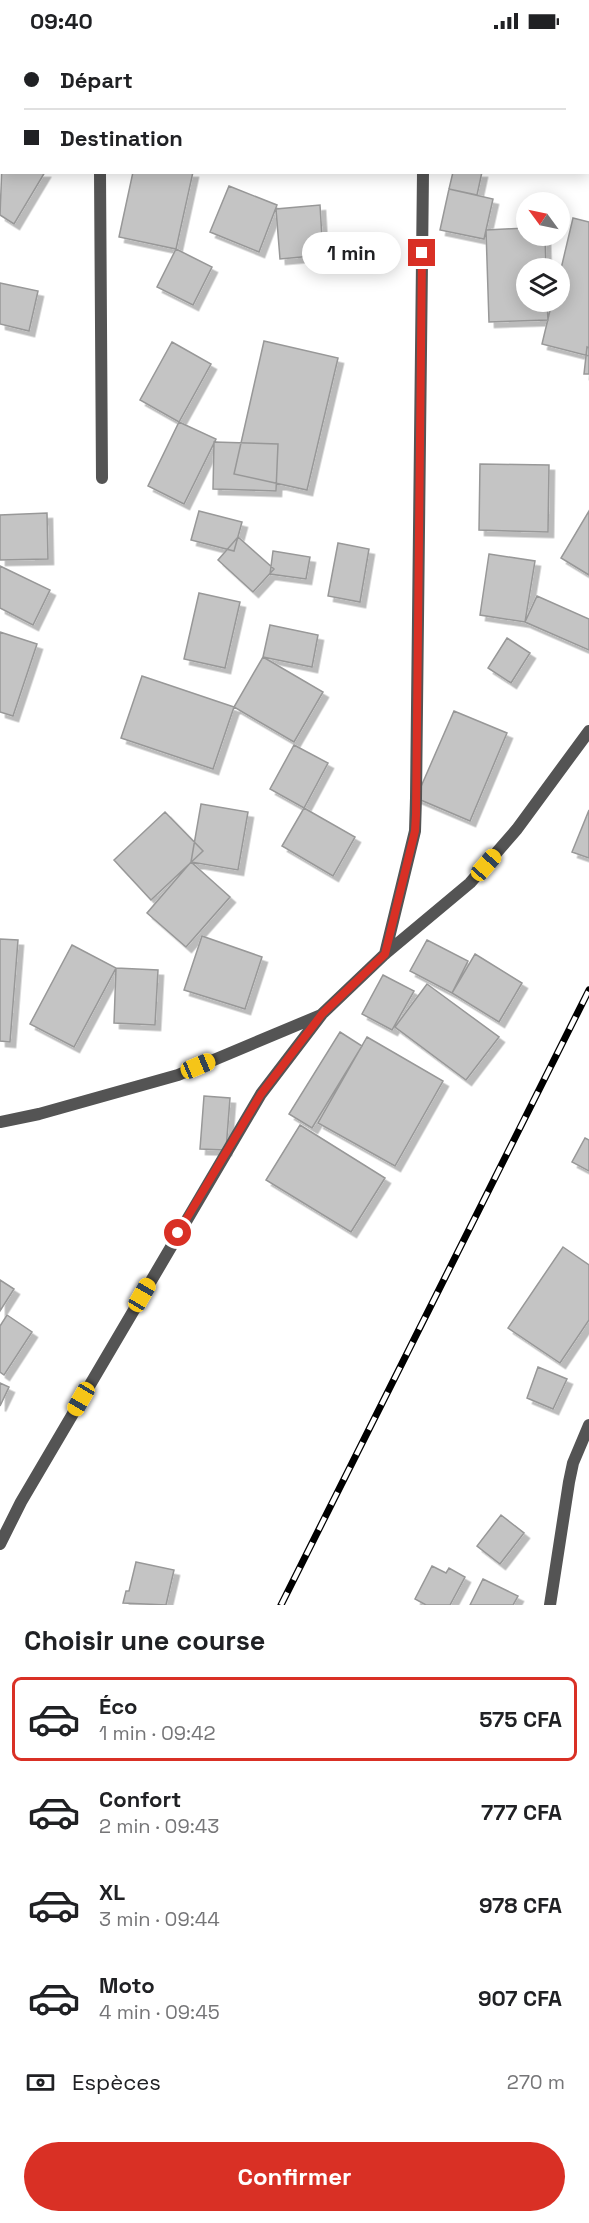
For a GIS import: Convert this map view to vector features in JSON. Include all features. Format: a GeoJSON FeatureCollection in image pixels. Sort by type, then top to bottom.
{"type":"FeatureCollection","features":[{"type":"Feature","properties":{"kind":"street"},"geometry":{"type":"LineString","coordinates":[[100,174],[102,478]]}},
{"type":"Feature","properties":{"kind":"street"},"geometry":{"type":"LineString","coordinates":[[385,954],[415,820],[423,174]]}},
{"type":"Feature","properties":{"kind":"street"},"geometry":{"type":"LineString","coordinates":[[0,1544],[21,1502],[261,1094],[322,1014],[385,954],[470,883],[517,829],[589,731]]}},
{"type":"Feature","properties":{"kind":"street"},"geometry":{"type":"LineString","coordinates":[[0,1122],[39,1114],[178,1075],[322,1014]]}},
{"type":"Feature","properties":{"kind":"street"},"geometry":{"type":"LineString","coordinates":[[550,1605],[573,1463],[589,1425]]}},
{"type":"Feature","properties":{"kind":"building"},"geometry":{"type":"Polygon","coordinates":[[[2,174],[44,174],[14,224],[0,215],[2,174]]]}},
{"type":"Feature","properties":{"kind":"building"},"geometry":{"type":"Polygon","coordinates":[[[133,174],[193,174],[176,249],[119,237],[133,174]]]}},
{"type":"Feature","properties":{"kind":"building"},"geometry":{"type":"Polygon","coordinates":[[[453,174],[482,174],[477,195],[449,189],[453,174]]]}},
{"type":"Feature","properties":{"kind":"building"},"geometry":{"type":"Polygon","coordinates":[[[229,186],[277,205],[259,252],[210,232],[229,186]]]}},
{"type":"Feature","properties":{"kind":"building"},"geometry":{"type":"Polygon","coordinates":[[[449,189],[493,199],[484,239],[440,230],[449,189]]]}},
{"type":"Feature","properties":{"kind":"building"},"geometry":{"type":"Polygon","coordinates":[[[320,205],[323,255],[280,259],[276,209],[320,205]]]}},
{"type":"Feature","properties":{"kind":"building"},"geometry":{"type":"Polygon","coordinates":[[[573,218],[589,222],[589,356],[542,344],[550,312],[570,312],[570,258],[564,258],[566,246],[570,246],[573,218]]]}},
{"type":"Feature","properties":{"kind":"building"},"geometry":{"type":"Polygon","coordinates":[[[516,228],[516,246],[545,246],[546,258],[516,258],[516,312],[548,312],[548,320],[489,322],[486,230],[516,228]]]}},
{"type":"Feature","properties":{"kind":"building"},"geometry":{"type":"Polygon","coordinates":[[[176,249],[212,267],[193,305],[157,287],[176,249]]]}},
{"type":"Feature","properties":{"kind":"building"},"geometry":{"type":"Polygon","coordinates":[[[0,283],[38,291],[29,331],[0,324],[0,283]]]}},
{"type":"Feature","properties":{"kind":"building"},"geometry":{"type":"Polygon","coordinates":[[[264,341],[338,358],[307,490],[234,474],[264,341]]]}},
{"type":"Feature","properties":{"kind":"building"},"geometry":{"type":"Polygon","coordinates":[[[172,342],[211,364],[179,422],[140,400],[172,342]]]}},
{"type":"Feature","properties":{"kind":"building"},"geometry":{"type":"Polygon","coordinates":[[[587,347],[589,348],[589,374],[584,374],[587,347]]]}},
{"type":"Feature","properties":{"kind":"building"},"geometry":{"type":"Polygon","coordinates":[[[179,422],[216,439],[184,504],[148,486],[179,422]]]}},
{"type":"Feature","properties":{"kind":"building"},"geometry":{"type":"Polygon","coordinates":[[[214,442],[278,444],[276,491],[213,489],[214,442]]]}},
{"type":"Feature","properties":{"kind":"building"},"geometry":{"type":"Polygon","coordinates":[[[480,464],[549,465],[548,532],[479,530],[480,464]]]}},
{"type":"Feature","properties":{"kind":"building"},"geometry":{"type":"Polygon","coordinates":[[[199,511],[242,522],[234,551],[191,540],[199,511]]]}},
{"type":"Feature","properties":{"kind":"building"},"geometry":{"type":"Polygon","coordinates":[[[589,511],[589,575],[561,558],[589,511]]]}},
{"type":"Feature","properties":{"kind":"building"},"geometry":{"type":"Polygon","coordinates":[[[47,513],[48,559],[0,560],[0,515],[47,513]]]}},
{"type":"Feature","properties":{"kind":"building"},"geometry":{"type":"Polygon","coordinates":[[[238,537],[274,569],[253,592],[218,560],[238,537]]]}},
{"type":"Feature","properties":{"kind":"building"},"geometry":{"type":"Polygon","coordinates":[[[338,543],[369,549],[360,602],[328,596],[338,543]]]}},
{"type":"Feature","properties":{"kind":"building"},"geometry":{"type":"Polygon","coordinates":[[[273,551],[310,557],[306,579],[270,574],[273,551]]]}},
{"type":"Feature","properties":{"kind":"building"},"geometry":{"type":"Polygon","coordinates":[[[489,554],[535,561],[525,622],[480,615],[489,554]]]}},
{"type":"Feature","properties":{"kind":"building"},"geometry":{"type":"Polygon","coordinates":[[[0,566],[50,590],[33,625],[0,608],[0,566]]]}},
{"type":"Feature","properties":{"kind":"building"},"geometry":{"type":"Polygon","coordinates":[[[199,593],[240,602],[225,668],[184,659],[199,593]]]}},
{"type":"Feature","properties":{"kind":"building"},"geometry":{"type":"Polygon","coordinates":[[[537,596],[589,619],[589,650],[525,622],[537,596]]]}},
{"type":"Feature","properties":{"kind":"building"},"geometry":{"type":"Polygon","coordinates":[[[270,625],[318,635],[312,667],[263,657],[270,625]]]}},
{"type":"Feature","properties":{"kind":"building"},"geometry":{"type":"Polygon","coordinates":[[[0,632],[37,644],[13,716],[0,712],[0,632]]]}},
{"type":"Feature","properties":{"kind":"building"},"geometry":{"type":"Polygon","coordinates":[[[507,638],[530,653],[511,683],[488,668],[507,638]]]}},
{"type":"Feature","properties":{"kind":"building"},"geometry":{"type":"Polygon","coordinates":[[[263,657],[323,692],[294,742],[234,707],[263,657]]]}},
{"type":"Feature","properties":{"kind":"building"},"geometry":{"type":"Polygon","coordinates":[[[142,676],[234,707],[213,769],[121,738],[142,676]]]}},
{"type":"Feature","properties":{"kind":"building"},"geometry":{"type":"Polygon","coordinates":[[[454,711],[507,733],[470,821],[416,798],[454,711]]]}},
{"type":"Feature","properties":{"kind":"building"},"geometry":{"type":"Polygon","coordinates":[[[294,745],[328,763],[304,808],[270,789],[294,745]]]}},
{"type":"Feature","properties":{"kind":"building"},"geometry":{"type":"Polygon","coordinates":[[[201,804],[248,812],[238,870],[191,862],[201,804]]]}},
{"type":"Feature","properties":{"kind":"building"},"geometry":{"type":"Polygon","coordinates":[[[304,808],[355,837],[333,876],[282,846],[304,808]]]}},
{"type":"Feature","properties":{"kind":"building"},"geometry":{"type":"Polygon","coordinates":[[[589,810],[589,858],[572,852],[589,810]]]}},
{"type":"Feature","properties":{"kind":"building"},"geometry":{"type":"Polygon","coordinates":[[[165,812],[203,851],[151,900],[114,860],[165,812]]]}},
{"type":"Feature","properties":{"kind":"building"},"geometry":{"type":"Polygon","coordinates":[[[191,862],[230,897],[186,947],[147,913],[191,862]]]}},
{"type":"Feature","properties":{"kind":"building"},"geometry":{"type":"Polygon","coordinates":[[[202,936],[262,957],[245,1009],[184,990],[202,936]]]}},
{"type":"Feature","properties":{"kind":"building"},"geometry":{"type":"Polygon","coordinates":[[[0,939],[18,940],[10,1042],[0,1041],[0,939]]]}},
{"type":"Feature","properties":{"kind":"building"},"geometry":{"type":"Polygon","coordinates":[[[427,940],[468,961],[452,993],[410,971],[427,940]]]}},
{"type":"Feature","properties":{"kind":"building"},"geometry":{"type":"Polygon","coordinates":[[[72,945],[116,968],[74,1047],[30,1024],[72,945]]]}},
{"type":"Feature","properties":{"kind":"building"},"geometry":{"type":"Polygon","coordinates":[[[475,954],[522,983],[499,1022],[452,993],[475,954]]]}},
{"type":"Feature","properties":{"kind":"building"},"geometry":{"type":"Polygon","coordinates":[[[116,968],[158,970],[155,1025],[114,1023],[116,968]]]}},
{"type":"Feature","properties":{"kind":"building"},"geometry":{"type":"Polygon","coordinates":[[[383,975],[414,991],[392,1030],[362,1014],[383,975]]]}},
{"type":"Feature","properties":{"kind":"building"},"geometry":{"type":"Polygon","coordinates":[[[427,984],[499,1037],[466,1080],[395,1027],[427,984]]]}},
{"type":"Feature","properties":{"kind":"building"},"geometry":{"type":"Polygon","coordinates":[[[340,1032],[362,1046],[312,1128],[289,1114],[340,1032]]]}},
{"type":"Feature","properties":{"kind":"building"},"geometry":{"type":"Polygon","coordinates":[[[367,1037],[443,1081],[395,1166],[318,1123],[367,1037]]]}},
{"type":"Feature","properties":{"kind":"building"},"geometry":{"type":"Polygon","coordinates":[[[204,1096],[230,1098],[226,1150],[200,1149],[204,1096]]]}},
{"type":"Feature","properties":{"kind":"building"},"geometry":{"type":"Polygon","coordinates":[[[300,1125],[385,1178],[351,1232],[266,1180],[300,1125]]]}},
{"type":"Feature","properties":{"kind":"building"},"geometry":{"type":"Polygon","coordinates":[[[585,1138],[589,1140],[589,1171],[572,1162],[585,1138]]]}},
{"type":"Feature","properties":{"kind":"building"},"geometry":{"type":"Polygon","coordinates":[[[563,1247],[589,1265],[589,1320],[560,1363],[508,1328],[563,1247]]]}},
{"type":"Feature","properties":{"kind":"building"},"geometry":{"type":"Polygon","coordinates":[[[0,1280],[14,1289],[0,1311],[0,1280]]]}},
{"type":"Feature","properties":{"kind":"building"},"geometry":{"type":"Polygon","coordinates":[[[7,1315],[32,1332],[4,1375],[0,1372],[0,1326],[7,1315]]]}},
{"type":"Feature","properties":{"kind":"building"},"geometry":{"type":"Polygon","coordinates":[[[538,1367],[567,1379],[553,1409],[527,1398],[538,1367]]]}},
{"type":"Feature","properties":{"kind":"building"},"geometry":{"type":"Polygon","coordinates":[[[0,1383],[9,1387],[0,1406],[0,1383]]]}},
{"type":"Feature","properties":{"kind":"building"},"geometry":{"type":"Polygon","coordinates":[[[501,1515],[524,1533],[500,1564],[477,1546],[501,1515]]]}},
{"type":"Feature","properties":{"kind":"building"},"geometry":{"type":"Polygon","coordinates":[[[136,1562],[174,1570],[166,1605],[123,1603],[126,1591],[129,1591],[136,1562]]]}},
{"type":"Feature","properties":{"kind":"building"},"geometry":{"type":"Polygon","coordinates":[[[432,1566],[446,1573],[449,1568],[465,1577],[450,1605],[426,1605],[415,1599],[432,1566]]]}},
{"type":"Feature","properties":{"kind":"building"},"geometry":{"type":"Polygon","coordinates":[[[483,1579],[518,1596],[513,1605],[470,1605],[483,1579]]]}},
{"type":"Feature","properties":{"kind":"railway"},"geometry":{"type":"LineString","coordinates":[[281,1605],[589,990]]}},
{"type":"Feature","properties":{"kind":"route"},"geometry":{"type":"LineString","coordinates":[[178,1233],[261,1094],[322,1014],[385,954],[390,934],[415,831],[416,815],[422,253]]}}]}
